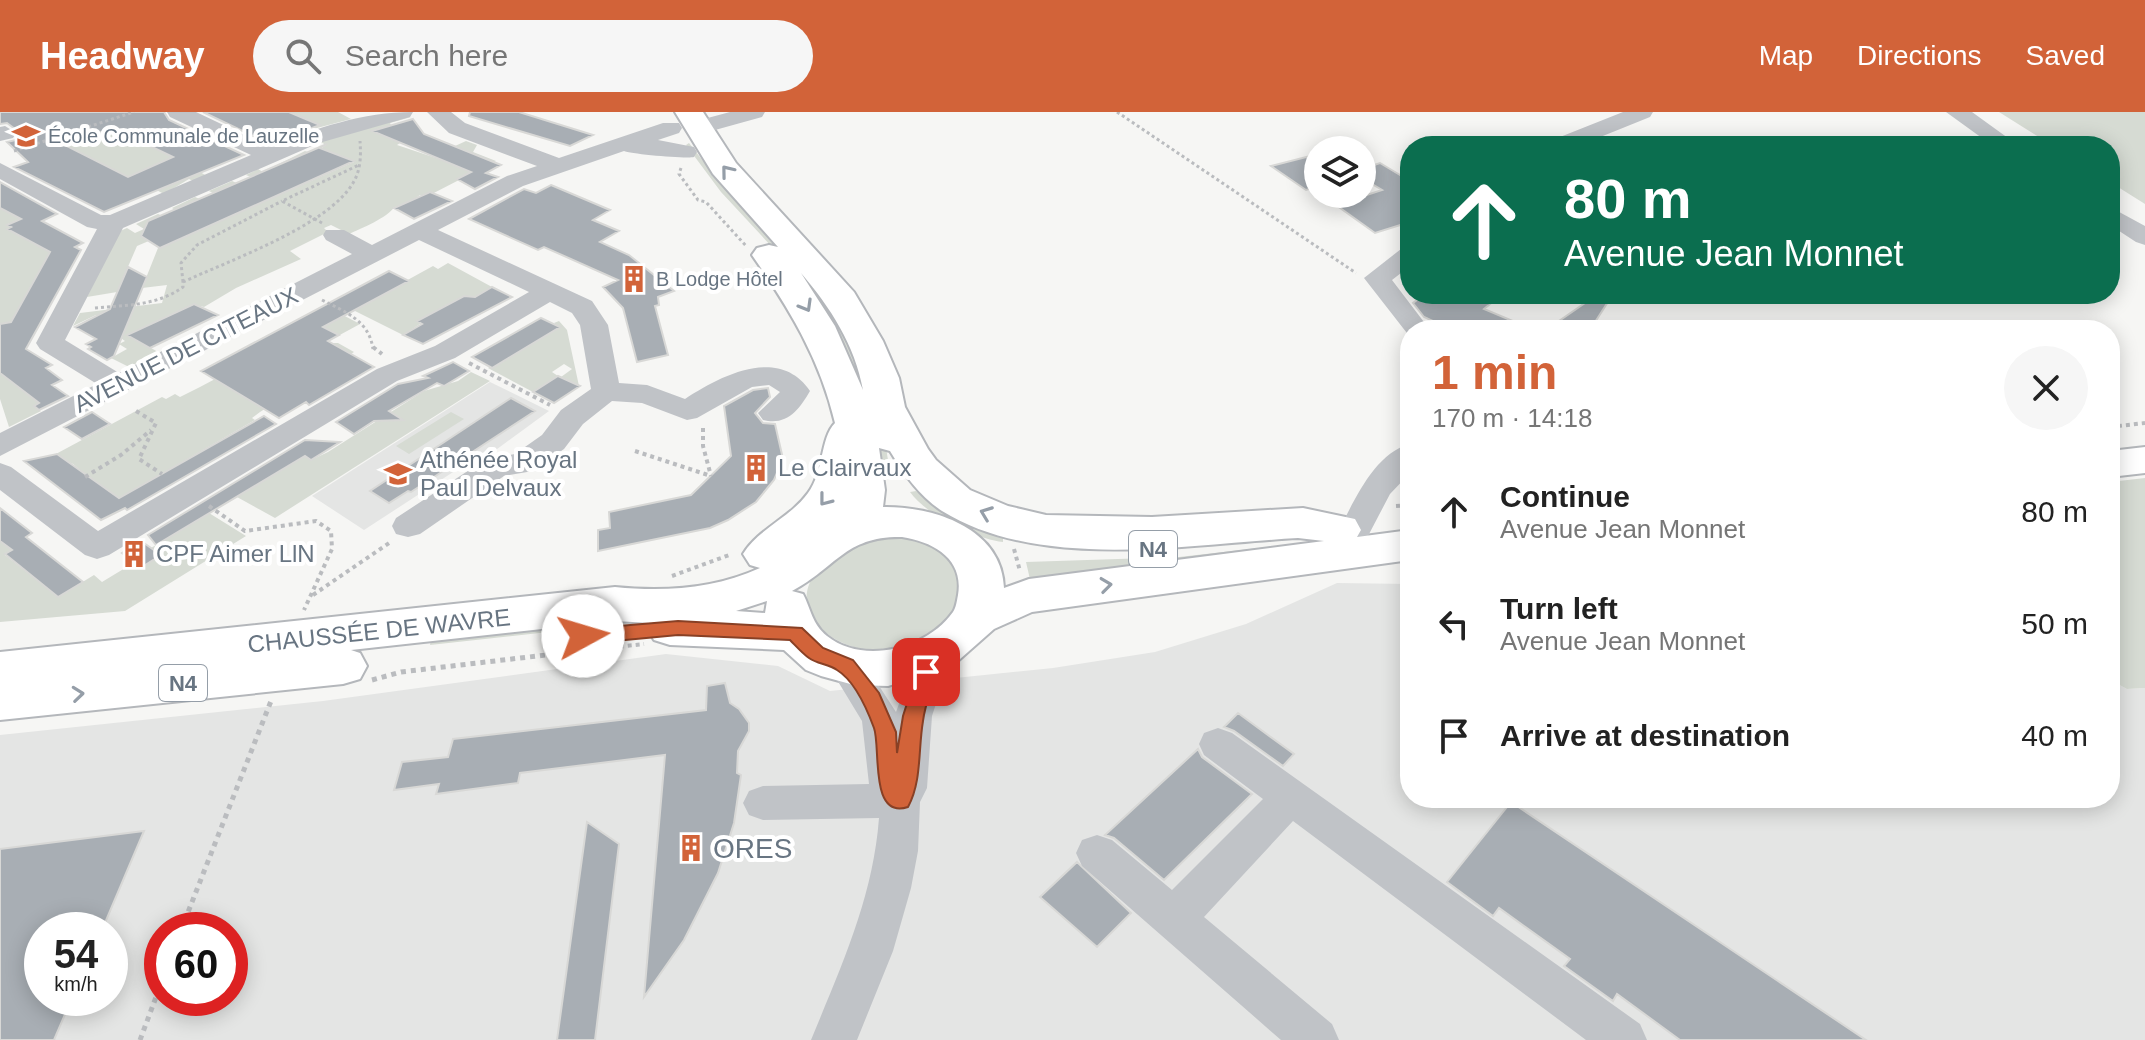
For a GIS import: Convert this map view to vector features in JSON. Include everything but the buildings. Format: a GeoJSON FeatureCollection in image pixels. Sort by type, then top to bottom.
{"type":"FeatureCollection","features":[{"type":"Feature","properties":{"kind":"main road"},"geometry":{"type":"LineString","coordinates":[[684,133],[721,203],[794,286],[828,347],[859,442],[864,492],[858,517],[840,534]]}},
{"type":"Feature","properties":{"kind":"main road"},"geometry":{"type":"LineString","coordinates":[[684,133],[724,168],[842,299],[865,341],[889,412],[913,456],[932,481],[956,500],[1014,523],[1082,533],[1191,532],[1301,523],[1348,529]]}},
{"type":"Feature","properties":{"kind":"main road"},"geometry":{"type":"LineString","coordinates":[[615,604],[687,589],[714,579],[752,562],[803,526],[831,495],[839,478],[845,457],[847,399]]}},
{"type":"Feature","properties":{"kind":"main road"},"geometry":{"type":"LineString","coordinates":[[889,412],[901,493],[980,568],[984,594],[974,620]]}},
{"type":"Feature","properties":{"kind":"main road"},"geometry":{"type":"LineString","coordinates":[[2120,441],[2145,438]]}},
{"type":"Feature","properties":{"kind":"main road"},"geometry":{"type":"LineString","coordinates":[[2120,463],[2145,460]]}},
{"type":"Feature","properties":{"kind":"main road","name":"CHAUSSÉE DE WAVRE"},"geometry":{"type":"LineString","coordinates":[[0,671],[615,604],[640,607],[722,599],[763,585],[798,566],[840,534],[884,522],[1014,552],[1185,547],[1400,523]]}},
{"type":"Feature","properties":{"kind":"main road","name":"N4"},"geometry":{"type":"LineString","coordinates":[[795,633],[816,653],[846,665],[876,668],[906,665],[934,654],[957,639],[974,620],[998,606],[1055,591],[1400,546]]}},
{"type":"Feature","properties":{"kind":"main road"},"geometry":{"type":"LineString","coordinates":[[795,633],[786,611],[788,588],[798,566]]}},
{"type":"Feature","properties":{"kind":"main road","name":"CHAUSSÉE DE WAVRE"},"geometry":{"type":"LineString","coordinates":[[364,672],[678,628],[795,633]]}},
{"type":"Feature","properties":{"kind":"main road","name":"N4"},"geometry":{"type":"LineString","coordinates":[[0,701],[364,672]]}},
{"type":"Feature","properties":{"kind":"street"},"geometry":{"type":"LineString","coordinates":[[178,112],[271,156]]}},
{"type":"Feature","properties":{"kind":"street"},"geometry":{"type":"LineString","coordinates":[[5,147],[96,222],[113,223],[321,134],[402,112]]}},
{"type":"Feature","properties":{"kind":"street"},"geometry":{"type":"LineString","coordinates":[[438,112],[457,128],[556,165]]}},
{"type":"Feature","properties":{"kind":"street"},"geometry":{"type":"LineString","coordinates":[[684,133],[754,112]]}},
{"type":"Feature","properties":{"kind":"street"},"geometry":{"type":"LineString","coordinates":[[1583,136],[1642,112]]}},
{"type":"Feature","properties":{"kind":"street"},"geometry":{"type":"LineString","coordinates":[[1957,112],[1993,136]]}},
{"type":"Feature","properties":{"kind":"street","name":"AVENUE DE CITEAUX"},"geometry":{"type":"LineString","coordinates":[[0,446],[515,181],[582,157],[654,146],[684,133]]}},
{"type":"Feature","properties":{"kind":"street"},"geometry":{"type":"LineString","coordinates":[[2120,221],[2145,237]]}},
{"type":"Feature","properties":{"kind":"street"},"geometry":{"type":"LineString","coordinates":[[113,223],[50,343],[118,385]]}},
{"type":"Feature","properties":{"kind":"street"},"geometry":{"type":"LineString","coordinates":[[419,231],[582,307],[594,325],[606,392]]}},
{"type":"Feature","properties":{"kind":"street"},"geometry":{"type":"LineString","coordinates":[[335,235],[372,255]]}},
{"type":"Feature","properties":{"kind":"street"},"geometry":{"type":"LineString","coordinates":[[1400,261],[1377,278],[1408,320]]}},
{"type":"Feature","properties":{"kind":"street"},"geometry":{"type":"LineString","coordinates":[[0,474],[97,547],[399,369],[445,352],[549,292]]}},
{"type":"Feature","properties":{"kind":"street"},"geometry":{"type":"LineString","coordinates":[[408,526],[497,466],[522,464],[553,442],[572,417],[606,392],[647,394],[687,411],[729,385],[760,375],[784,381],[795,391],[787,405],[773,413]]}},
{"type":"Feature","properties":{"kind":"street"},"geometry":{"type":"LineString","coordinates":[[1348,529],[1377,488],[1400,464]]}},
{"type":"Feature","properties":{"kind":"street"},"geometry":{"type":"LineString","coordinates":[[834,1040],[861,980],[890,888],[897,851],[900,800],[907,788],[913,716],[934,654]]}},
{"type":"Feature","properties":{"kind":"street"},"geometry":{"type":"LineString","coordinates":[[846,665],[881,714],[886,732],[890,790],[900,800]]}},
{"type":"Feature","properties":{"kind":"street"},"geometry":{"type":"LineString","coordinates":[[1218,744],[1624,1040]]}},
{"type":"Feature","properties":{"kind":"street"},"geometry":{"type":"LineString","coordinates":[[1174,918],[1291,797]]}},
{"type":"Feature","properties":{"kind":"street"},"geometry":{"type":"LineString","coordinates":[[763,803],[900,800]]}},
{"type":"Feature","properties":{"kind":"street"},"geometry":{"type":"LineString","coordinates":[[1097,853],[1316,1040]]}},
{"type":"Feature","properties":{"kind":"path"},"geometry":{"type":"LineString","coordinates":[[5,147],[134,112]]}},
{"type":"Feature","properties":{"kind":"path"},"geometry":{"type":"LineString","coordinates":[[1117,112],[1345,268],[1359,275],[1377,278]]}},
{"type":"Feature","properties":{"kind":"path"},"geometry":{"type":"LineString","coordinates":[[684,133],[679,174],[698,200],[706,202],[756,258]]}},
{"type":"Feature","properties":{"kind":"path"},"geometry":{"type":"LineString","coordinates":[[67,311],[161,300],[175,294],[183,287],[181,263],[197,245],[359,165],[358,174],[349,190],[313,218],[183,282]]}},
{"type":"Feature","properties":{"kind":"path"},"geometry":{"type":"LineString","coordinates":[[282,201],[313,218]]}},
{"type":"Feature","properties":{"kind":"path"},"geometry":{"type":"LineString","coordinates":[[301,291],[364,321],[373,339],[373,349],[399,369]]}},
{"type":"Feature","properties":{"kind":"path"},"geometry":{"type":"LineString","coordinates":[[445,352],[572,417]]}},
{"type":"Feature","properties":{"kind":"path"},"geometry":{"type":"LineString","coordinates":[[635,451],[711,476],[703,446],[703,419],[699,402]]}},
{"type":"Feature","properties":{"kind":"path"},"geometry":{"type":"LineString","coordinates":[[85,477],[121,455],[156,423],[136,411]]}},
{"type":"Feature","properties":{"kind":"path"},"geometry":{"type":"LineString","coordinates":[[2120,426],[2145,423]]}},
{"type":"Feature","properties":{"kind":"path"},"geometry":{"type":"LineString","coordinates":[[152,428],[139,459],[162,474]]}},
{"type":"Feature","properties":{"kind":"path"},"geometry":{"type":"LineString","coordinates":[[188,492],[245,531],[316,521],[331,531],[332,549],[303,611]]}},
{"type":"Feature","properties":{"kind":"path"},"geometry":{"type":"LineString","coordinates":[[310,597],[393,540],[408,526]]}},
{"type":"Feature","properties":{"kind":"path"},"geometry":{"type":"LineString","coordinates":[[663,578],[707,565],[736,552]]}},
{"type":"Feature","properties":{"kind":"path"},"geometry":{"type":"LineString","coordinates":[[364,672],[401,672],[645,644]]}},
{"type":"Feature","properties":{"kind":"path"},"geometry":{"type":"LineString","coordinates":[[188,912],[274,693]]}},
{"type":"Feature","properties":{"kind":"path"},"geometry":{"type":"LineString","coordinates":[[140,1040],[149,1016]]}},
{"type":"Feature","properties":{"kind":"shaded area"},"geometry":{"type":"Polygon","coordinates":[[[277,112],[338,112],[351,119],[317,128],[277,146],[268,145],[278,141],[285,125],[304,133],[319,125],[277,112]]]}},
{"type":"Feature","properties":{"kind":"shaded area"},"geometry":{"type":"Polygon","coordinates":[[[1999,112],[2145,112],[2145,204],[2120,188],[2120,136],[2037,136],[1999,112]]]}},
{"type":"Feature","properties":{"kind":"shaded area"},"geometry":{"type":"Polygon","coordinates":[[[144,113],[112,128],[149,143],[207,176],[195,182],[189,179],[164,194],[145,184],[135,189],[106,166],[63,145],[144,113]]]}},
{"type":"Feature","properties":{"kind":"shaded area"},"geometry":{"type":"Polygon","coordinates":[[[411,117],[390,123],[400,143],[397,145],[439,159],[459,149],[455,146],[466,141],[477,145],[473,152],[496,161],[426,197],[420,195],[405,206],[394,207],[380,219],[349,234],[331,225],[324,228],[328,232],[290,251],[301,259],[236,288],[204,307],[188,307],[170,317],[139,341],[158,352],[129,367],[111,358],[127,349],[119,344],[125,341],[96,315],[73,326],[80,313],[162,303],[167,285],[142,288],[158,248],[354,162],[343,158],[137,246],[117,292],[87,297],[118,232],[127,228],[135,233],[144,229],[136,224],[158,214],[165,217],[177,211],[172,208],[195,197],[202,200],[215,194],[209,191],[232,181],[239,184],[251,177],[246,175],[258,169],[263,172],[305,151],[313,154],[326,145],[319,141],[411,117]]]}},
{"type":"Feature","properties":{"kind":"shaded area"},"geometry":{"type":"Polygon","coordinates":[[[689,143],[714,175],[758,211],[855,342],[884,435],[891,479],[871,481],[786,262],[721,192],[686,145],[689,143]]]}},
{"type":"Feature","properties":{"kind":"shaded area"},"geometry":{"type":"Polygon","coordinates":[[[0,207],[20,219],[8,224],[11,227],[8,229],[55,255],[16,321],[0,324],[0,207]]]}},
{"type":"Feature","properties":{"kind":"shaded area"},"geometry":{"type":"Polygon","coordinates":[[[448,263],[492,287],[475,297],[463,296],[403,335],[353,310],[433,266],[438,269],[448,263]]]}},
{"type":"Feature","properties":{"kind":"shaded area"},"geometry":{"type":"Polygon","coordinates":[[[339,313],[360,324],[325,343],[338,343],[354,352],[260,412],[252,418],[255,420],[116,500],[73,464],[54,455],[162,397],[166,399],[175,394],[180,397],[339,313]]]}},
{"type":"Feature","properties":{"kind":"shaded area"},"geometry":{"type":"Polygon","coordinates":[[[559,321],[567,330],[579,386],[561,377],[572,369],[564,364],[552,372],[558,376],[533,392],[488,368],[559,327],[554,323],[559,321]]]}},
{"type":"Feature","properties":{"kind":"shaded area"},"geometry":{"type":"Polygon","coordinates":[[[0,369],[42,401],[34,406],[41,411],[9,427],[0,399],[0,369]]]}},
{"type":"Feature","properties":{"kind":"shaded area"},"geometry":{"type":"Polygon","coordinates":[[[471,372],[490,381],[275,518],[237,497],[305,456],[311,460],[328,452],[424,391],[458,381],[471,372]]]}},
{"type":"Feature","properties":{"kind":"shaded area","name":"Athénée Royal Paul Delvaux"},"geometry":{"type":"Polygon","coordinates":[[[490,382],[549,411],[493,452],[487,450],[364,530],[312,496],[490,382]]]}},
{"type":"Feature","properties":{"kind":"shaded area"},"geometry":{"type":"Polygon","coordinates":[[[451,412],[464,419],[409,454],[396,446],[451,412]]]}},
{"type":"Feature","properties":{"kind":"shaded area"},"geometry":{"type":"Polygon","coordinates":[[[2145,478],[2145,688],[2127,689],[2120,685],[2120,481],[2145,478]]]}},
{"type":"Feature","properties":{"kind":"shaded area"},"geometry":{"type":"Polygon","coordinates":[[[916,491],[939,507],[1003,535],[1003,542],[979,536],[939,517],[910,492],[916,491]]]}},
{"type":"Feature","properties":{"kind":"shaded area"},"geometry":{"type":"Polygon","coordinates":[[[209,513],[246,536],[125,611],[0,622],[0,541],[12,550],[5,555],[58,597],[94,575],[102,582],[135,562],[160,556],[151,548],[209,513]]]}},
{"type":"Feature","properties":{"kind":"shaded area"},"geometry":{"type":"Polygon","coordinates":[[[1400,532],[1032,588],[1026,562],[1179,557],[1400,532]]]}},
{"type":"Feature","properties":{"kind":"shaded area"},"geometry":{"type":"Polygon","coordinates":[[[914,534],[956,554],[970,591],[948,627],[916,643],[889,650],[862,649],[839,641],[820,628],[809,611],[807,592],[816,572],[865,537],[914,534]]]}},
{"type":"Feature","properties":{"kind":"shaded area"},"geometry":{"type":"Polygon","coordinates":[[[1337,583],[1400,584],[1400,808],[2120,808],[2120,685],[2127,689],[2145,688],[2145,1040],[0,1040],[0,735],[323,701],[666,654],[778,666],[830,691],[1053,668],[1155,652],[1246,624],[1337,583]]]}},
{"type":"Feature","properties":{"kind":"shaded area"},"geometry":{"type":"Polygon","coordinates":[[[678,608],[675,618],[430,645],[432,635],[678,608]]]}},
{"type":"Feature","properties":{"kind":"place","name":"École Communale de Lauzelle"},"geometry":{"type":"Point","coordinates":[26,136]}},
{"type":"Feature","properties":{"kind":"place","name":"B Lodge Hôtel"},"geometry":{"type":"Point","coordinates":[634,279]}},
{"type":"Feature","properties":{"kind":"place","name":"Le Clairvaux"},"geometry":{"type":"Point","coordinates":[756,468]}},
{"type":"Feature","properties":{"kind":"place","name":"Athénée Royal Paul Delvaux"},"geometry":{"type":"Point","coordinates":[398,474]}},
{"type":"Feature","properties":{"kind":"place","name":"CPF Aimer LlN"},"geometry":{"type":"Point","coordinates":[134,554]}},
{"type":"Feature","properties":{"kind":"place","name":"ORES"},"geometry":{"type":"Point","coordinates":[691,848]}},
{"type":"Feature","properties":{"kind":"route"},"geometry":{"type":"LineString","coordinates":[[583,636],[678,628],[795,633],[816,653],[846,665],[872,699],[881,714],[886,732],[890,790],[900,800],[907,788],[913,716],[926,672]]}}]}
